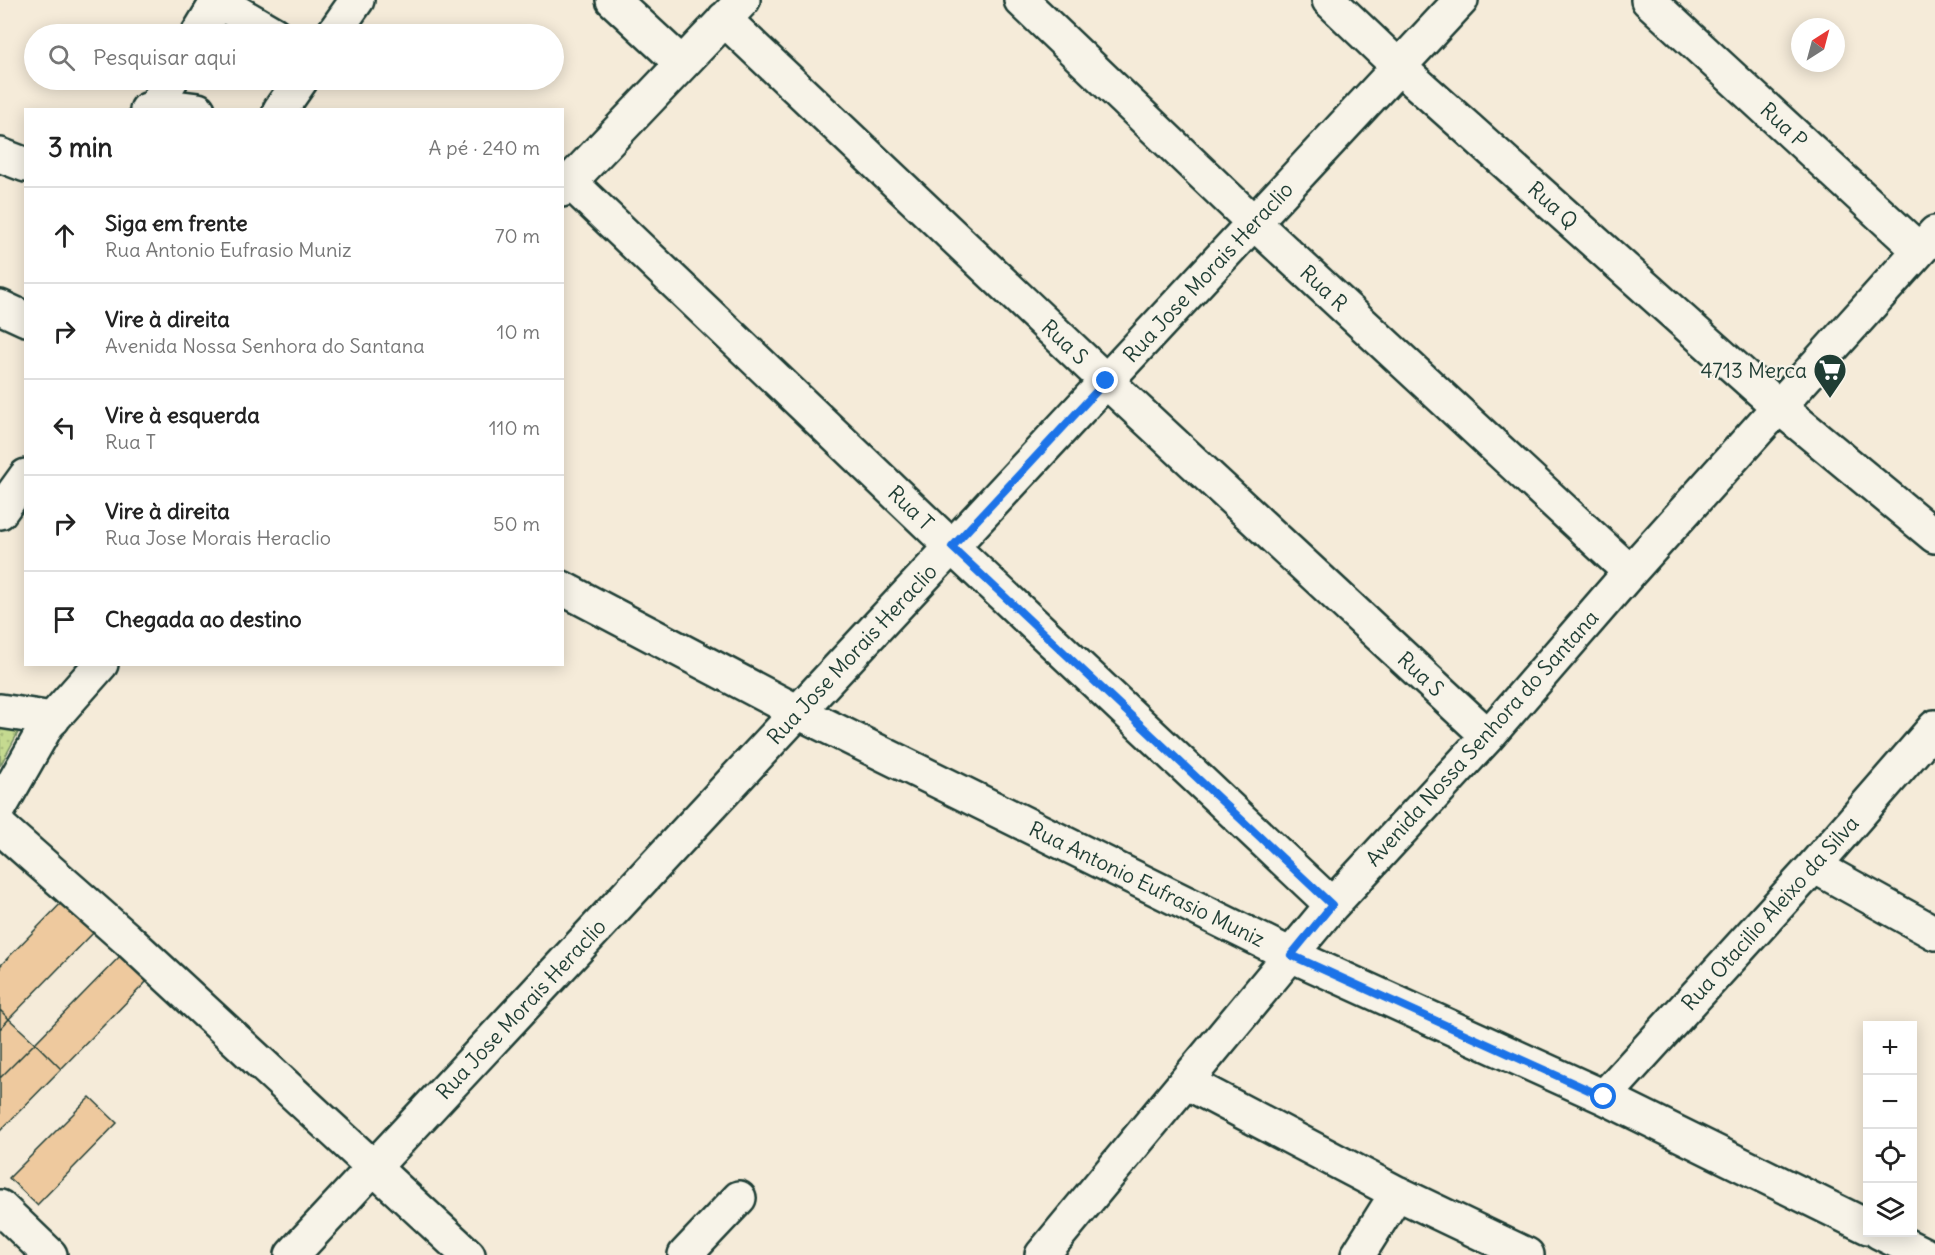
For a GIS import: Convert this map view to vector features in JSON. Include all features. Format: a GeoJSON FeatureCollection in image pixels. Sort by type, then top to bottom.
{"type":"FeatureCollection","features":[{"type":"Feature","properties":{"kind":"street"},"geometry":{"type":"LineString","coordinates":[[204,24],[217,0],[257,24]]}},
{"type":"Feature","properties":{"kind":"street"},"geometry":{"type":"LineString","coordinates":[[340,24],[357,0]]}},
{"type":"Feature","properties":{"kind":"street"},"geometry":{"type":"LineString","coordinates":[[613,0],[682,64]]}},
{"type":"Feature","properties":{"kind":"street","name":"Rua R"},"geometry":{"type":"LineString","coordinates":[[1021,0],[1253,222],[1630,572]]}},
{"type":"Feature","properties":{"kind":"street","name":"Rua Q"},"geometry":{"type":"LineString","coordinates":[[1329,0],[1399,67],[1779,406],[1935,536]]}},
{"type":"Feature","properties":{"kind":"street","name":"Rua Jose Morais Heraclio"},"geometry":{"type":"LineString","coordinates":[[292,1255],[1461,0]]}},
{"type":"Feature","properties":{"kind":"street","name":"Rua P"},"geometry":{"type":"LineString","coordinates":[[1648,0],[1927,242]]}},
{"type":"Feature","properties":{"kind":"street"},"geometry":{"type":"LineString","coordinates":[[566,186],[733,10]]}},
{"type":"Feature","properties":{"kind":"street","name":"Rua S"},"geometry":{"type":"LineString","coordinates":[[733,10],[1106,381],[1488,736]]}},
{"type":"Feature","properties":{"kind":"street"},"geometry":{"type":"LineString","coordinates":[[151,108],[164,90]]}},
{"type":"Feature","properties":{"kind":"street"},"geometry":{"type":"LineString","coordinates":[[281,108],[295,90]]}},
{"type":"Feature","properties":{"kind":"street"},"geometry":{"type":"LineString","coordinates":[[162,108],[183,108]]}},
{"type":"Feature","properties":{"kind":"street"},"geometry":{"type":"LineString","coordinates":[[0,155],[24,164]]}},
{"type":"Feature","properties":{"kind":"street","name":"Rua T"},"geometry":{"type":"LineString","coordinates":[[566,186],[1332,905]]}},
{"type":"Feature","properties":{"kind":"street","name":"Avenida Nossa Senhora do Santana"},"geometry":{"type":"LineString","coordinates":[[1042,1255],[1332,905],[1488,736],[1630,572],[1927,242]]}},
{"type":"Feature","properties":{"kind":"street"},"geometry":{"type":"LineString","coordinates":[[0,307],[24,318]]}},
{"type":"Feature","properties":{"kind":"street"},"geometry":{"type":"LineString","coordinates":[[0,512],[24,479]]}},
{"type":"Feature","properties":{"kind":"street","name":"Rua Antonio Eufrasio Muniz"},"geometry":{"type":"LineString","coordinates":[[564,589],[798,712],[1291,955],[1604,1097],[1863,1225]]}},
{"type":"Feature","properties":{"kind":"street"},"geometry":{"type":"LineString","coordinates":[[0,807],[46,725],[99,666]]}},
{"type":"Feature","properties":{"kind":"street"},"geometry":{"type":"LineString","coordinates":[[0,711],[52,718]]}},
{"type":"Feature","properties":{"kind":"street","name":"Rua Otacilio Aleixo da Silva"},"geometry":{"type":"LineString","coordinates":[[1604,1097],[1814,866],[1935,728]]}},
{"type":"Feature","properties":{"kind":"street"},"geometry":{"type":"LineString","coordinates":[[0,827],[127,939],[468,1255]]}},
{"type":"Feature","properties":{"kind":"street"},"geometry":{"type":"LineString","coordinates":[[1814,866],[1935,933]]}},
{"type":"Feature","properties":{"kind":"street"},"geometry":{"type":"LineString","coordinates":[[1186,1082],[1397,1193],[1527,1255]]}},
{"type":"Feature","properties":{"kind":"street"},"geometry":{"type":"LineString","coordinates":[[1358,1255],[1397,1193]]}},
{"type":"Feature","properties":{"kind":"street"},"geometry":{"type":"LineString","coordinates":[[685,1255],[739,1198]]}},
{"type":"Feature","properties":{"kind":"street"},"geometry":{"type":"LineString","coordinates":[[0,1207],[50,1255]]}},
{"type":"Feature","properties":{"kind":"street"},"geometry":{"type":"LineString","coordinates":[[1887,1237],[1924,1255]]}},
{"type":"Feature","properties":{"kind":"green space"},"geometry":{"type":"Polygon","coordinates":[[[0,726],[20,729],[0,766],[0,726]]]}},
{"type":"Feature","properties":{"kind":"building"},"geometry":{"type":"Polygon","coordinates":[[[67,897],[98,928],[9,1019],[0,1010],[0,966],[67,897]]]}},
{"type":"Feature","properties":{"kind":"building"},"geometry":{"type":"Polygon","coordinates":[[[124,952],[150,978],[61,1069],[35,1043],[124,952]]]}},
{"type":"Feature","properties":{"kind":"building"},"geometry":{"type":"Polygon","coordinates":[[[0,1010],[9,1019],[0,1029],[0,1010]]]}},
{"type":"Feature","properties":{"kind":"building"},"geometry":{"type":"Polygon","coordinates":[[[9,1019],[35,1043],[0,1078],[0,1029],[9,1019]]]}},
{"type":"Feature","properties":{"kind":"building"},"geometry":{"type":"Polygon","coordinates":[[[35,1043],[61,1069],[0,1131],[0,1078],[35,1043]]]}},
{"type":"Feature","properties":{"kind":"building"},"geometry":{"type":"Polygon","coordinates":[[[90,1097],[117,1123],[37,1205],[9,1178],[90,1097]]]}},
{"type":"Feature","properties":{"kind":"place","name":"4713 Merca"},"geometry":{"type":"Point","coordinates":[1830,399]}},
{"type":"Feature","properties":{"kind":"route"},"geometry":{"type":"LineString","coordinates":[[1106,381],[952,547],[1332,905],[1291,955],[1604,1097]]}}]}
